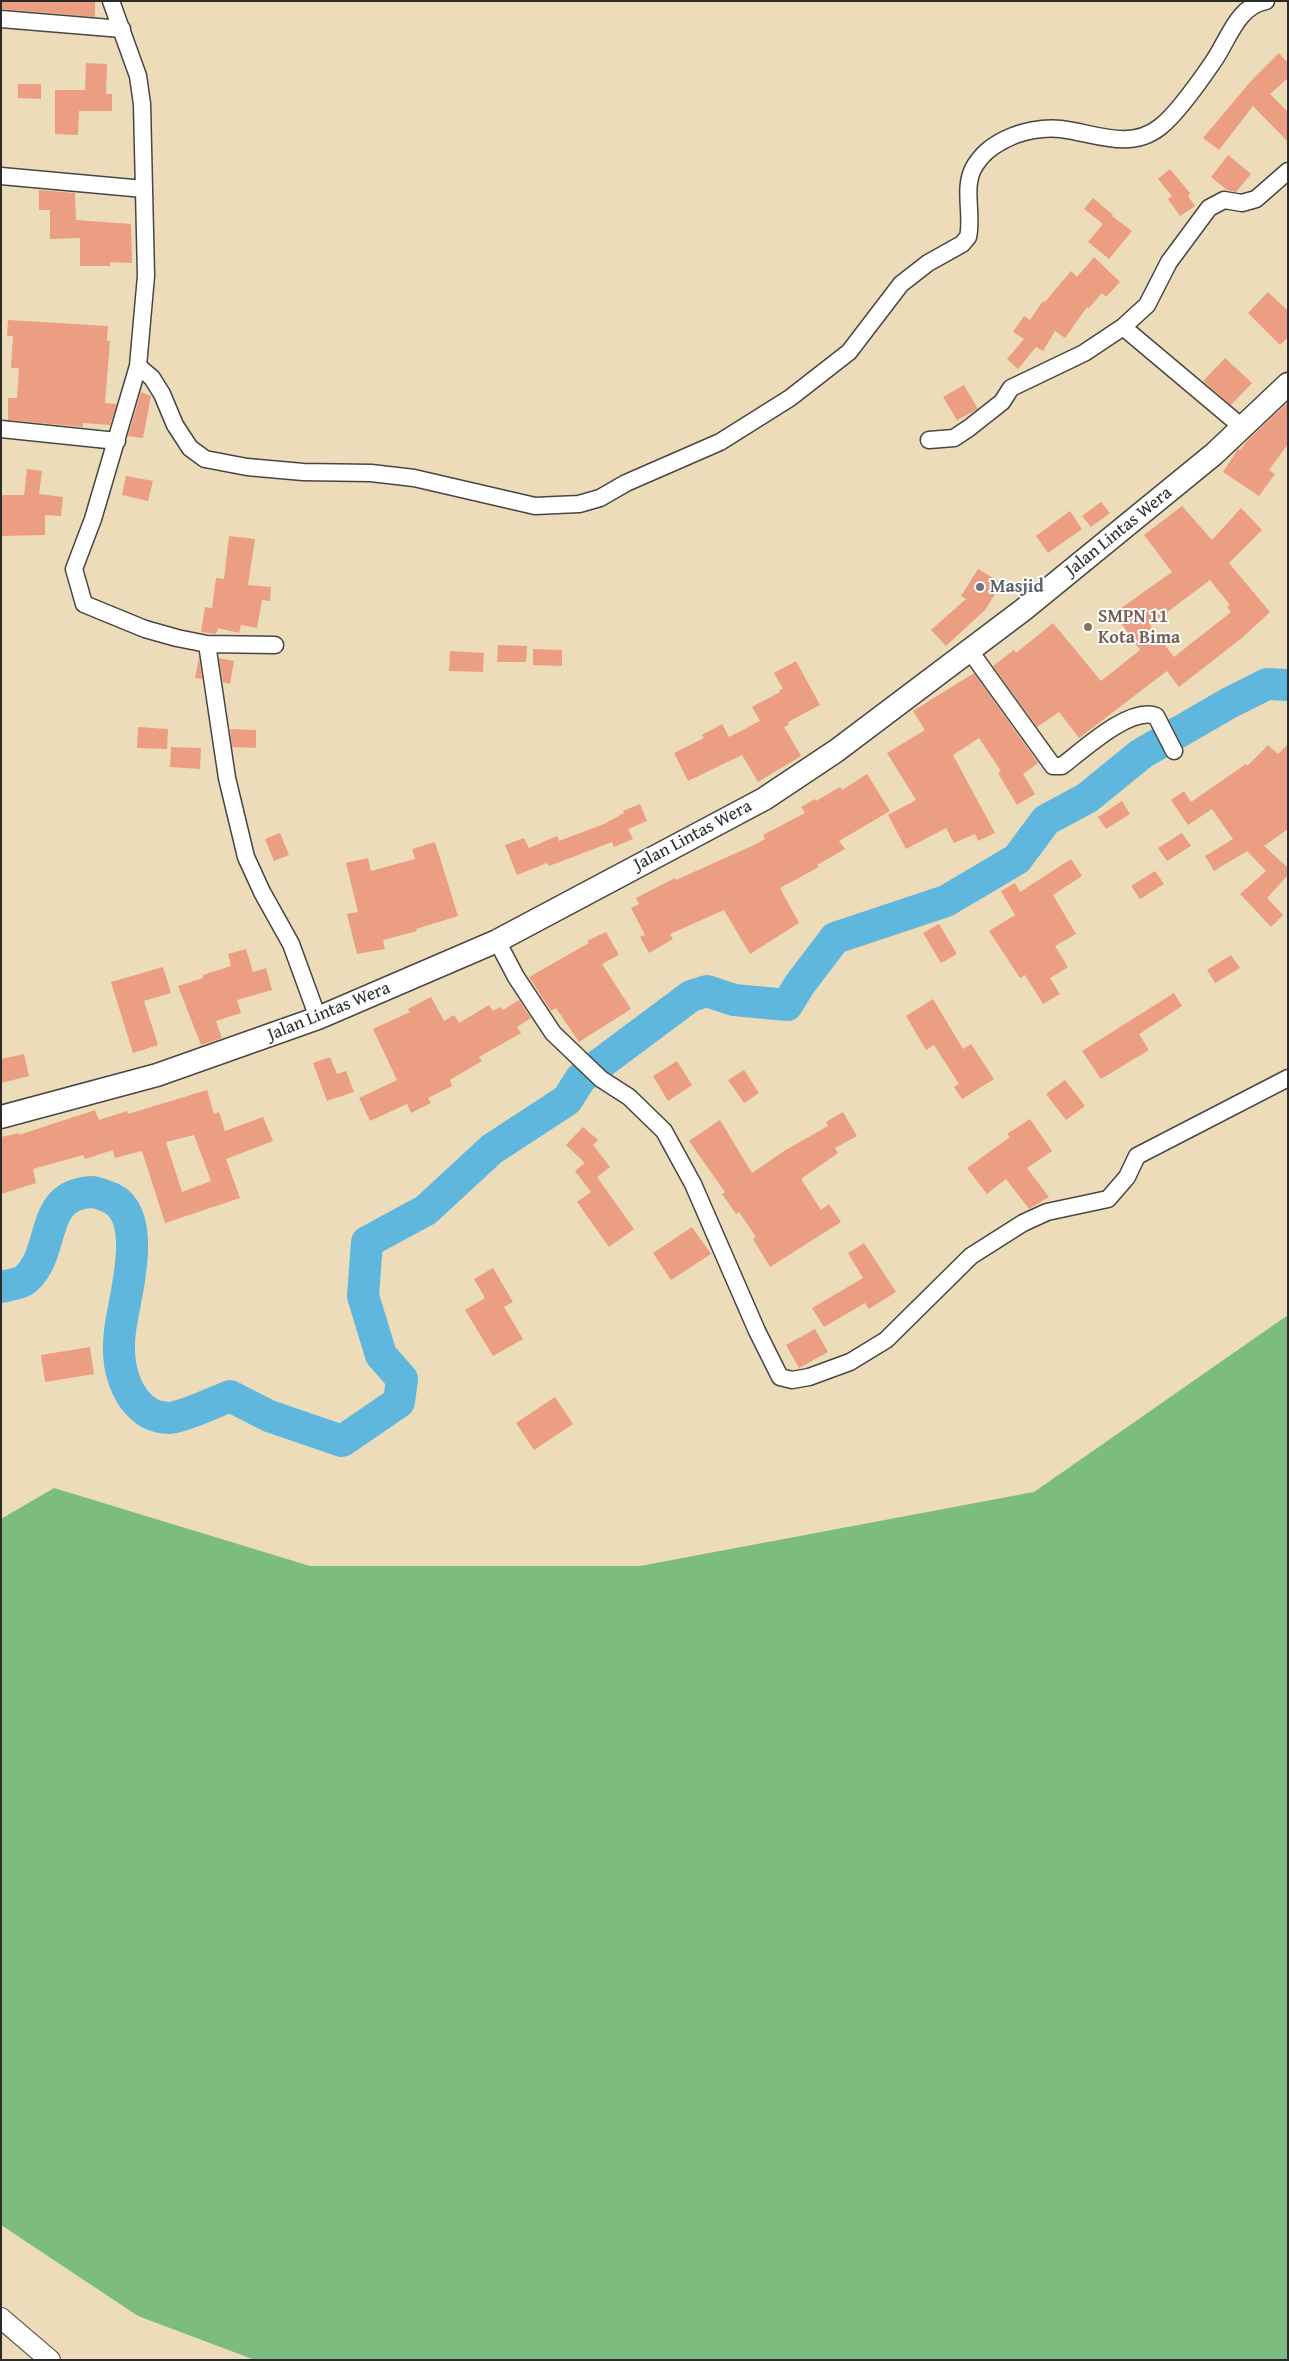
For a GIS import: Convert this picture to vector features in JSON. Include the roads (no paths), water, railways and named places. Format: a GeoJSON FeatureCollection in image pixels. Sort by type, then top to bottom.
{"type":"FeatureCollection","features":[{"type":"Feature","properties":{"kind":"main road","name":"Jalan Lintas Wera"},"geometry":{"type":"LineString","coordinates":[[1,1117],[157,1075],[318,1018],[497,940],[764,799],[836,751],[970,651],[1214,454],[1288,384]]}},
{"type":"Feature","properties":{"kind":"street"},"geometry":{"type":"LineString","coordinates":[[111,1],[138,76],[142,104],[146,276],[138,366],[93,519],[74,569],[84,604],[145,629],[207,644],[275,645]]}},
{"type":"Feature","properties":{"kind":"street"},"geometry":{"type":"LineString","coordinates":[[138,366],[152,378],[162,394],[175,425],[190,448],[205,459],[247,467],[294,471],[371,473],[414,478],[535,506],[579,504],[600,498],[626,483],[720,442],[790,398],[849,352],[901,284],[928,263],[962,244],[968,237],[972,171],[981,156],[992,146],[1021,131],[1060,128],[1120,141],[1140,138],[1160,128],[1214,61],[1237,22],[1248,10],[1266,1]]}},
{"type":"Feature","properties":{"kind":"street"},"geometry":{"type":"LineString","coordinates":[[1,18],[122,29]]}},
{"type":"Feature","properties":{"kind":"street"},"geometry":{"type":"LineString","coordinates":[[930,440],[954,438],[1002,402],[1011,388],[1084,352],[1123,327],[1147,305],[1170,262],[1209,208],[1224,200],[1242,204],[1256,200],[1288,171]]}},
{"type":"Feature","properties":{"kind":"street"},"geometry":{"type":"LineString","coordinates":[[1,176],[144,189]]}},
{"type":"Feature","properties":{"kind":"street"},"geometry":{"type":"LineString","coordinates":[[1123,327],[1242,427]]}},
{"type":"Feature","properties":{"kind":"street"},"geometry":{"type":"LineString","coordinates":[[1,429],[117,441]]}},
{"type":"Feature","properties":{"kind":"street"},"geometry":{"type":"LineString","coordinates":[[207,644],[227,778],[246,857],[262,892],[291,944],[318,1018]]}},
{"type":"Feature","properties":{"kind":"street"},"geometry":{"type":"LineString","coordinates":[[970,651],[1052,766],[1062,766],[1123,721],[1137,715],[1149,713],[1156,716],[1174,751]]}},
{"type":"Feature","properties":{"kind":"street"},"geometry":{"type":"LineString","coordinates":[[497,940],[516,977],[539,1014],[553,1032],[601,1079],[639,1106],[669,1139],[693,1184],[780,1377],[792,1380],[809,1377],[857,1358],[886,1340],[971,1256],[1023,1223],[1047,1212],[1108,1199],[1127,1177],[1137,1156],[1288,1078]]}},
{"type":"Feature","properties":{"kind":"street"},"geometry":{"type":"LineString","coordinates":[[1,2318],[50,2360]]}},
{"type":"Feature","properties":{"kind":"waterway"},"geometry":{"type":"LineString","coordinates":[[1,1287],[24,1281],[36,1267],[55,1213],[63,1203],[74,1195],[91,1192],[106,1196],[120,1204],[128,1218],[132,1236],[132,1256],[120,1331],[119,1349],[125,1383],[137,1403],[154,1415],[169,1418],[230,1396],[269,1416],[342,1441],[399,1402],[402,1379],[381,1355],[363,1296],[367,1242],[426,1210],[492,1149],[567,1100],[581,1078],[691,996],[707,991],[734,1000],[787,1005],[800,984],[835,938],[946,901],[1017,859],[1046,820],[1087,798],[1141,754],[1229,703],[1267,684],[1288,685]]}},
{"type":"Feature","properties":{"kind":"place","name":"Masjid"},"geometry":{"type":"Point","coordinates":[980,587]}},
{"type":"Feature","properties":{"kind":"place","name":"SMPN 11 Kota Bima"},"geometry":{"type":"Point","coordinates":[1088,627]}}]}
